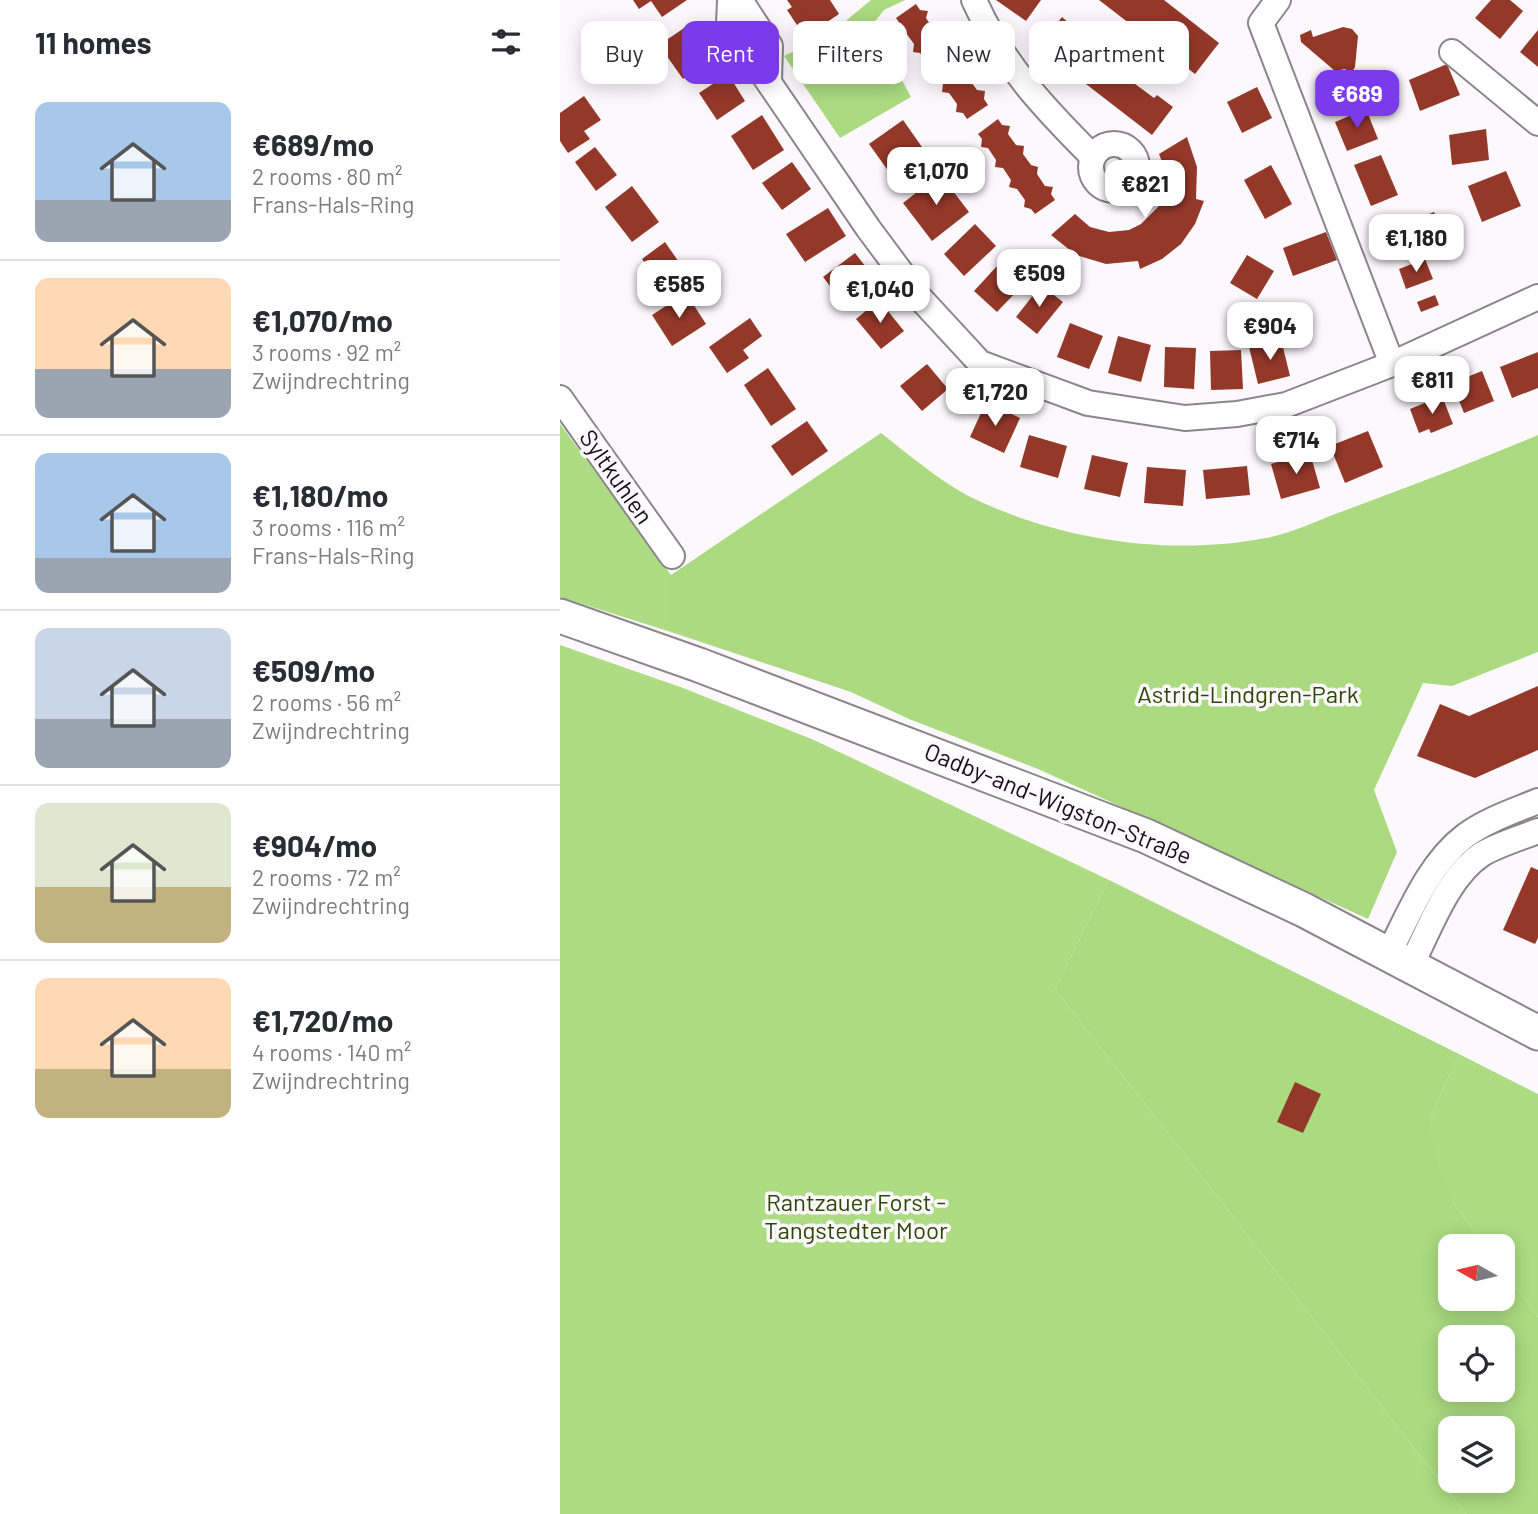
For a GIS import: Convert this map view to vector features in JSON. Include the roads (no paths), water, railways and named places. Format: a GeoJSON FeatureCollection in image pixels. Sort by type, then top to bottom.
{"type":"FeatureCollection","features":[{"type":"Feature","properties":{"kind":"main road","name":"Oadby-and-Wigston-Straße"},"geometry":{"type":"LineString","coordinates":[[560,616],[738,680],[1146,836],[1400,959],[1538,1033]]}},
{"type":"Feature","properties":{"kind":"street"},"geometry":{"type":"LineString","coordinates":[[729,21],[730,0]]}},
{"type":"Feature","properties":{"kind":"street"},"geometry":{"type":"LineString","coordinates":[[740,0],[754,21]]}},
{"type":"Feature","properties":{"kind":"street"},"geometry":{"type":"LineString","coordinates":[[974,0],[990,38],[1027,89],[1093,157]]}},
{"type":"Feature","properties":{"kind":"street"},"geometry":{"type":"LineString","coordinates":[[1278,0],[1261,23],[1392,365]]}},
{"type":"Feature","properties":{"kind":"street"},"geometry":{"type":"LineString","coordinates":[[1452,52],[1538,123]]}},
{"type":"Feature","properties":{"kind":"street"},"geometry":{"type":"LineString","coordinates":[[771,84],[868,228],[920,298],[981,363],[1088,403],[1185,418],[1237,414],[1286,405],[1392,365],[1538,297]]}},
{"type":"Feature","properties":{"kind":"street","name":"Syltkuhlen"},"geometry":{"type":"LineString","coordinates":[[560,398],[672,556]]}},
{"type":"Feature","properties":{"kind":"street"},"geometry":{"type":"LineString","coordinates":[[1400,959],[1426,885],[1450,849],[1482,825],[1538,801]]}},
{"type":"Feature","properties":{"kind":"street"},"geometry":{"type":"LineString","coordinates":[[1400,959],[1468,865],[1490,850],[1538,831]]}},
{"type":"Feature","properties":{"kind":"park label","name":"Astrid-Lindgren-Park"},"geometry":{"type":"Point","coordinates":[1248,695]}},
{"type":"Feature","properties":{"kind":"park label","name":"Rantzauer Forst - Tangstedter Moor"},"geometry":{"type":"Point","coordinates":[856,1217]}}]}
